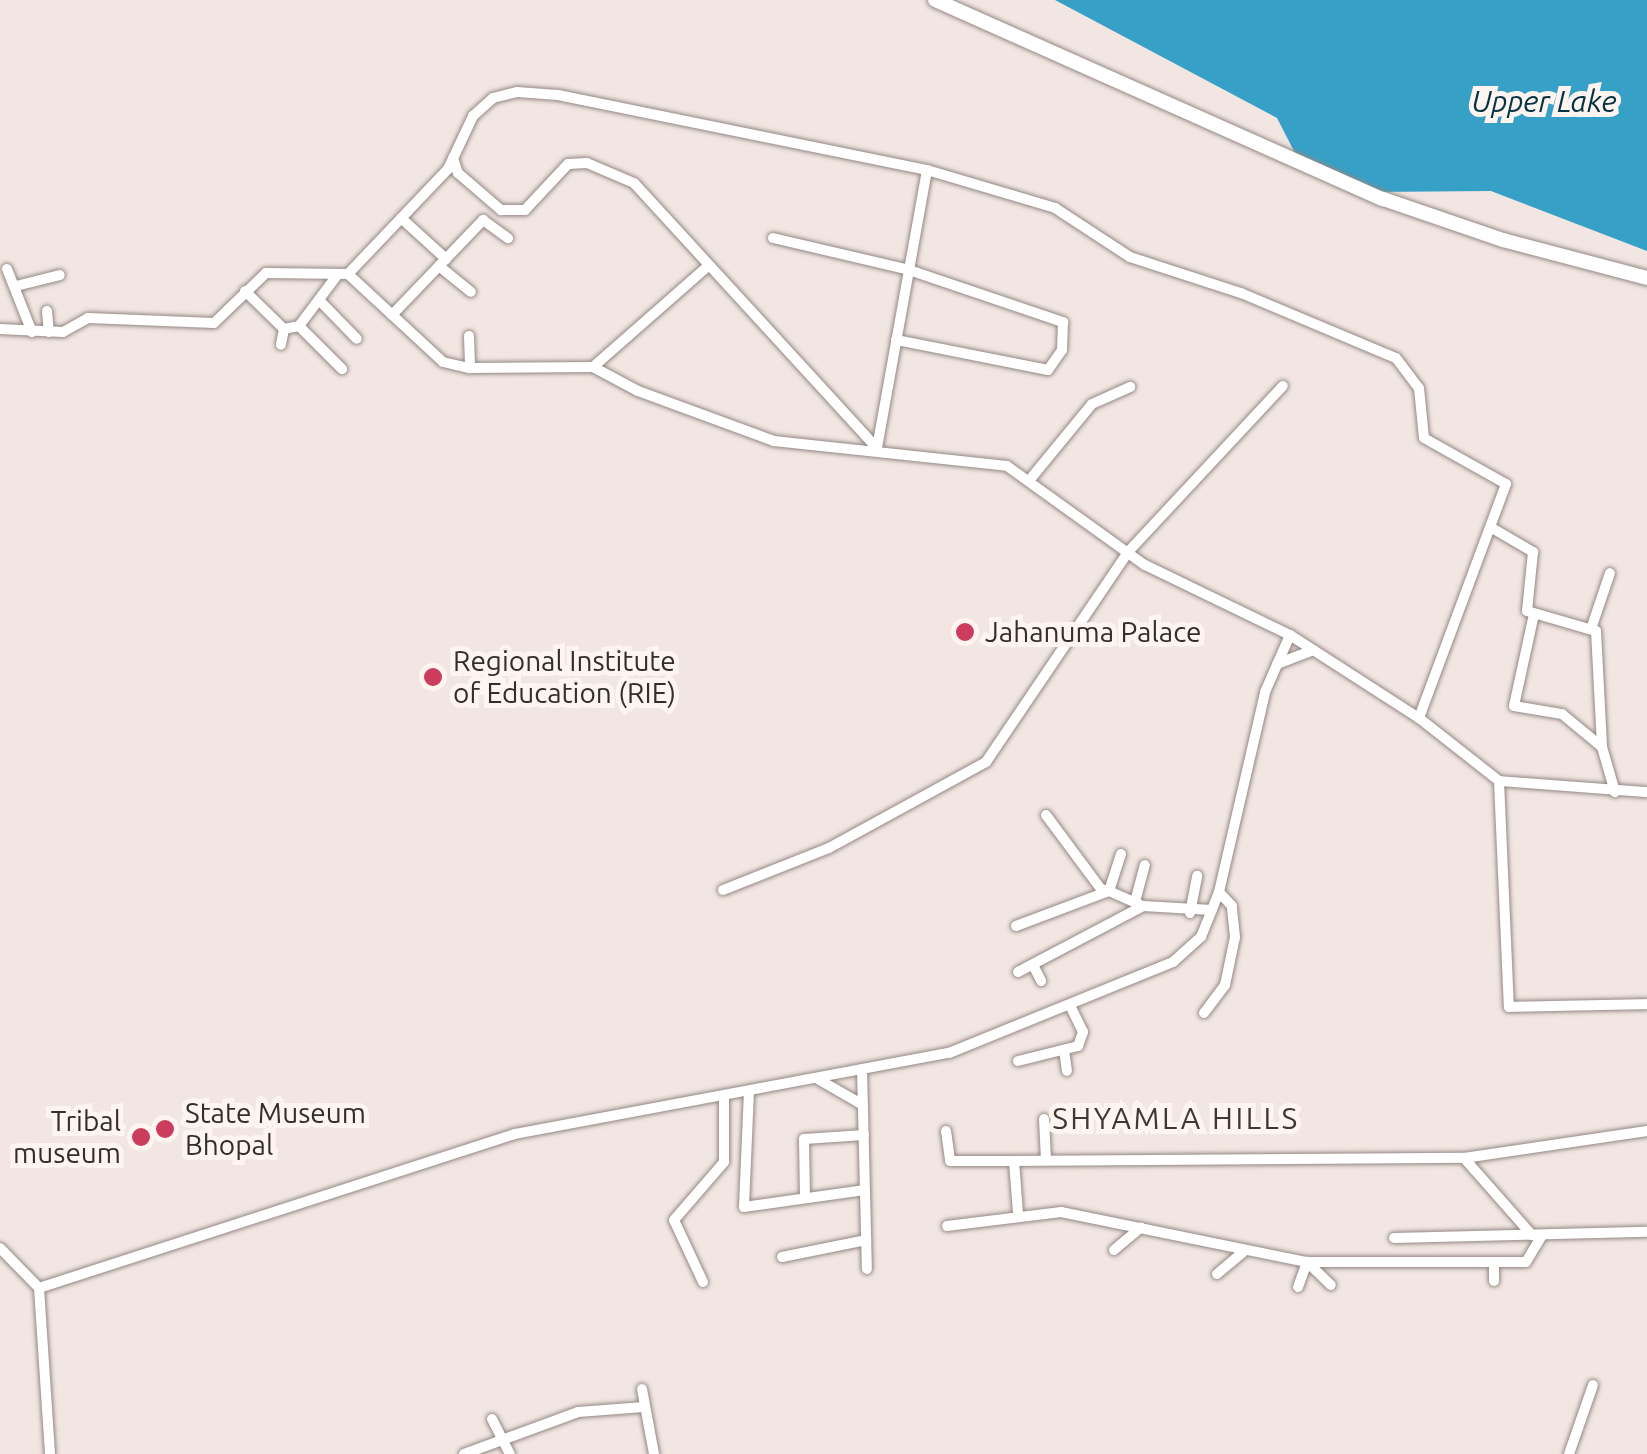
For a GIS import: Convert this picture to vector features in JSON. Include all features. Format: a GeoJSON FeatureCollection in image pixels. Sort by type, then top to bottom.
{"type":"FeatureCollection","features":[{"type":"Feature","properties":{"kind":"street"},"geometry":{"type":"LineString","coordinates":[[934,0],[1383,199],[1503,240],[1647,278]]}},
{"type":"Feature","properties":{"kind":"street"},"geometry":{"type":"LineString","coordinates":[[284,329],[299,326],[318,300],[401,218],[453,157],[472,116],[493,98],[517,92],[577,98],[927,170],[1055,208],[1130,256],[1241,292],[1396,358],[1419,388],[1424,438],[1506,484],[1419,718]]}},
{"type":"Feature","properties":{"kind":"street"},"geometry":{"type":"LineString","coordinates":[[453,157],[458,173],[501,210],[525,210],[568,164],[606,168],[634,184],[686,236],[707,267],[877,448]]}},
{"type":"Feature","properties":{"kind":"street"},"geometry":{"type":"LineString","coordinates":[[877,448],[927,170]]}},
{"type":"Feature","properties":{"kind":"street"},"geometry":{"type":"LineString","coordinates":[[401,218],[471,292]]}},
{"type":"Feature","properties":{"kind":"street"},"geometry":{"type":"LineString","coordinates":[[392,314],[483,220],[508,238]]}},
{"type":"Feature","properties":{"kind":"street"},"geometry":{"type":"LineString","coordinates":[[774,238],[909,270],[1063,322],[1062,350],[1048,370],[896,340]]}},
{"type":"Feature","properties":{"kind":"street"},"geometry":{"type":"LineString","coordinates":[[594,366],[707,267]]}},
{"type":"Feature","properties":{"kind":"street"},"geometry":{"type":"LineString","coordinates":[[7,269],[32,332]]}},
{"type":"Feature","properties":{"kind":"street"},"geometry":{"type":"LineString","coordinates":[[0,329],[50,332],[88,318],[214,323],[266,273],[343,274],[443,362],[470,368],[594,366],[638,390],[774,441],[877,448],[1007,466],[1032,478],[1128,552],[1290,634],[1419,718],[1500,782],[1647,792]]}},
{"type":"Feature","properties":{"kind":"street"},"geometry":{"type":"LineString","coordinates":[[16,286],[60,275]]}},
{"type":"Feature","properties":{"kind":"street"},"geometry":{"type":"LineString","coordinates":[[245,291],[284,329]]}},
{"type":"Feature","properties":{"kind":"street"},"geometry":{"type":"LineString","coordinates":[[318,300],[358,339]]}},
{"type":"Feature","properties":{"kind":"street"},"geometry":{"type":"LineString","coordinates":[[47,311],[50,332]]}},
{"type":"Feature","properties":{"kind":"street"},"geometry":{"type":"LineString","coordinates":[[299,326],[342,369]]}},
{"type":"Feature","properties":{"kind":"street"},"geometry":{"type":"LineString","coordinates":[[281,345],[284,329]]}},
{"type":"Feature","properties":{"kind":"street"},"geometry":{"type":"LineString","coordinates":[[469,336],[470,368]]}},
{"type":"Feature","properties":{"kind":"street"},"geometry":{"type":"LineString","coordinates":[[1032,478],[1092,404],[1130,386]]}},
{"type":"Feature","properties":{"kind":"street"},"geometry":{"type":"LineString","coordinates":[[723,890],[830,848],[986,762],[1128,552],[1283,386]]}},
{"type":"Feature","properties":{"kind":"street"},"geometry":{"type":"LineString","coordinates":[[1492,528],[1533,552],[1527,611],[1596,631],[1602,747],[1616,792]]}},
{"type":"Feature","properties":{"kind":"street"},"geometry":{"type":"LineString","coordinates":[[1590,629],[1610,573]]}},
{"type":"Feature","properties":{"kind":"street"},"geometry":{"type":"LineString","coordinates":[[1534,614],[1514,706],[1562,714],[1602,747]]}},
{"type":"Feature","properties":{"kind":"street"},"geometry":{"type":"LineString","coordinates":[[38,1288],[427,1158],[515,1134],[949,1053],[1071,1007],[1173,962],[1202,937],[1219,892],[1277,664],[1290,634]]}},
{"type":"Feature","properties":{"kind":"street"},"geometry":{"type":"LineString","coordinates":[[1277,664],[1313,650]]}},
{"type":"Feature","properties":{"kind":"street"},"geometry":{"type":"LineString","coordinates":[[1500,782],[1509,1007],[1647,1004]]}},
{"type":"Feature","properties":{"kind":"street"},"geometry":{"type":"LineString","coordinates":[[1046,815],[1094,884],[1140,902],[1190,913],[1212,910]]}},
{"type":"Feature","properties":{"kind":"street"},"geometry":{"type":"LineString","coordinates":[[1109,891],[1121,854]]}},
{"type":"Feature","properties":{"kind":"street"},"geometry":{"type":"LineString","coordinates":[[1140,902],[1145,864]]}},
{"type":"Feature","properties":{"kind":"street"},"geometry":{"type":"LineString","coordinates":[[1190,913],[1197,876]]}},
{"type":"Feature","properties":{"kind":"street"},"geometry":{"type":"LineString","coordinates":[[1016,926],[1109,891]]}},
{"type":"Feature","properties":{"kind":"street"},"geometry":{"type":"LineString","coordinates":[[1204,1013],[1225,984],[1236,937],[1232,906],[1219,892]]}},
{"type":"Feature","properties":{"kind":"street"},"geometry":{"type":"LineString","coordinates":[[1018,972],[1140,902]]}},
{"type":"Feature","properties":{"kind":"street"},"geometry":{"type":"LineString","coordinates":[[1033,966],[1041,981]]}},
{"type":"Feature","properties":{"kind":"street"},"geometry":{"type":"LineString","coordinates":[[1018,1061],[1078,1046],[1082,1032],[1071,1007]]}},
{"type":"Feature","properties":{"kind":"street"},"geometry":{"type":"LineString","coordinates":[[1064,1050],[1067,1071]]}},
{"type":"Feature","properties":{"kind":"street"},"geometry":{"type":"LineString","coordinates":[[862,1069],[867,1269]]}},
{"type":"Feature","properties":{"kind":"street"},"geometry":{"type":"LineString","coordinates":[[815,1078],[862,1105]]}},
{"type":"Feature","properties":{"kind":"street"},"geometry":{"type":"LineString","coordinates":[[749,1091],[744,1207],[865,1190]]}},
{"type":"Feature","properties":{"kind":"street"},"geometry":{"type":"LineString","coordinates":[[703,1282],[674,1220],[724,1162],[724,1096]]}},
{"type":"Feature","properties":{"kind":"street"},"geometry":{"type":"LineString","coordinates":[[1044,1119],[1046,1160]]}},
{"type":"Feature","properties":{"kind":"street"},"geometry":{"type":"LineString","coordinates":[[946,1131],[950,1160],[1014,1161],[1464,1158],[1647,1131]]}},
{"type":"Feature","properties":{"kind":"street"},"geometry":{"type":"LineString","coordinates":[[805,1197],[804,1138],[864,1135]]}},
{"type":"Feature","properties":{"kind":"street"},"geometry":{"type":"LineString","coordinates":[[1464,1158],[1537,1235]]}},
{"type":"Feature","properties":{"kind":"street"},"geometry":{"type":"LineString","coordinates":[[1014,1161],[1018,1213]]}},
{"type":"Feature","properties":{"kind":"street"},"geometry":{"type":"LineString","coordinates":[[948,1226],[1018,1213],[1061,1212],[1243,1252],[1308,1262],[1526,1262],[1537,1235]]}},
{"type":"Feature","properties":{"kind":"street"},"geometry":{"type":"LineString","coordinates":[[1114,1250],[1141,1228]]}},
{"type":"Feature","properties":{"kind":"street"},"geometry":{"type":"LineString","coordinates":[[1394,1238],[1647,1232]]}},
{"type":"Feature","properties":{"kind":"street"},"geometry":{"type":"LineString","coordinates":[[782,1257],[866,1240]]}},
{"type":"Feature","properties":{"kind":"street"},"geometry":{"type":"LineString","coordinates":[[0,1248],[38,1288],[50,1454]]}},
{"type":"Feature","properties":{"kind":"street"},"geometry":{"type":"LineString","coordinates":[[1216,1274],[1243,1252]]}},
{"type":"Feature","properties":{"kind":"street"},"geometry":{"type":"LineString","coordinates":[[1308,1262],[1331,1285]]}},
{"type":"Feature","properties":{"kind":"street"},"geometry":{"type":"LineString","coordinates":[[1298,1287],[1308,1262]]}},
{"type":"Feature","properties":{"kind":"street"},"geometry":{"type":"LineString","coordinates":[[1494,1262],[1494,1281]]}},
{"type":"Feature","properties":{"kind":"street"},"geometry":{"type":"LineString","coordinates":[[1569,1454],[1592,1385]]}},
{"type":"Feature","properties":{"kind":"street"},"geometry":{"type":"LineString","coordinates":[[642,1388],[654,1454]]}},
{"type":"Feature","properties":{"kind":"street"},"geometry":{"type":"LineString","coordinates":[[472,1452],[501,1436],[578,1412],[644,1407]]}},
{"type":"Feature","properties":{"kind":"street"},"geometry":{"type":"LineString","coordinates":[[492,1419],[510,1454]]}},
{"type":"Feature","properties":{"kind":"water","name":"Upper Lake"},"geometry":{"type":"Polygon","coordinates":[[[1055,0],[1647,0],[1647,251],[1491,191],[1373,192],[1297,157],[1277,118],[1055,0]]]}},
{"type":"Feature","properties":{"kind":"place","name":"Jahanuma Palace"},"geometry":{"type":"Point","coordinates":[965,632]}},
{"type":"Feature","properties":{"kind":"place","name":"Regional Institute of Education (RIE)"},"geometry":{"type":"Point","coordinates":[433,677]}},
{"type":"Feature","properties":{"kind":"place","name":"State Museum Bhopal"},"geometry":{"type":"Point","coordinates":[165,1129]}},
{"type":"Feature","properties":{"kind":"place","name":"Tribal museum"},"geometry":{"type":"Point","coordinates":[141,1137]}},
{"type":"Feature","properties":{"kind":"district","name":"SHYAMLA HILLS"},"geometry":{"type":"Point","coordinates":[1176,1118]}}]}
